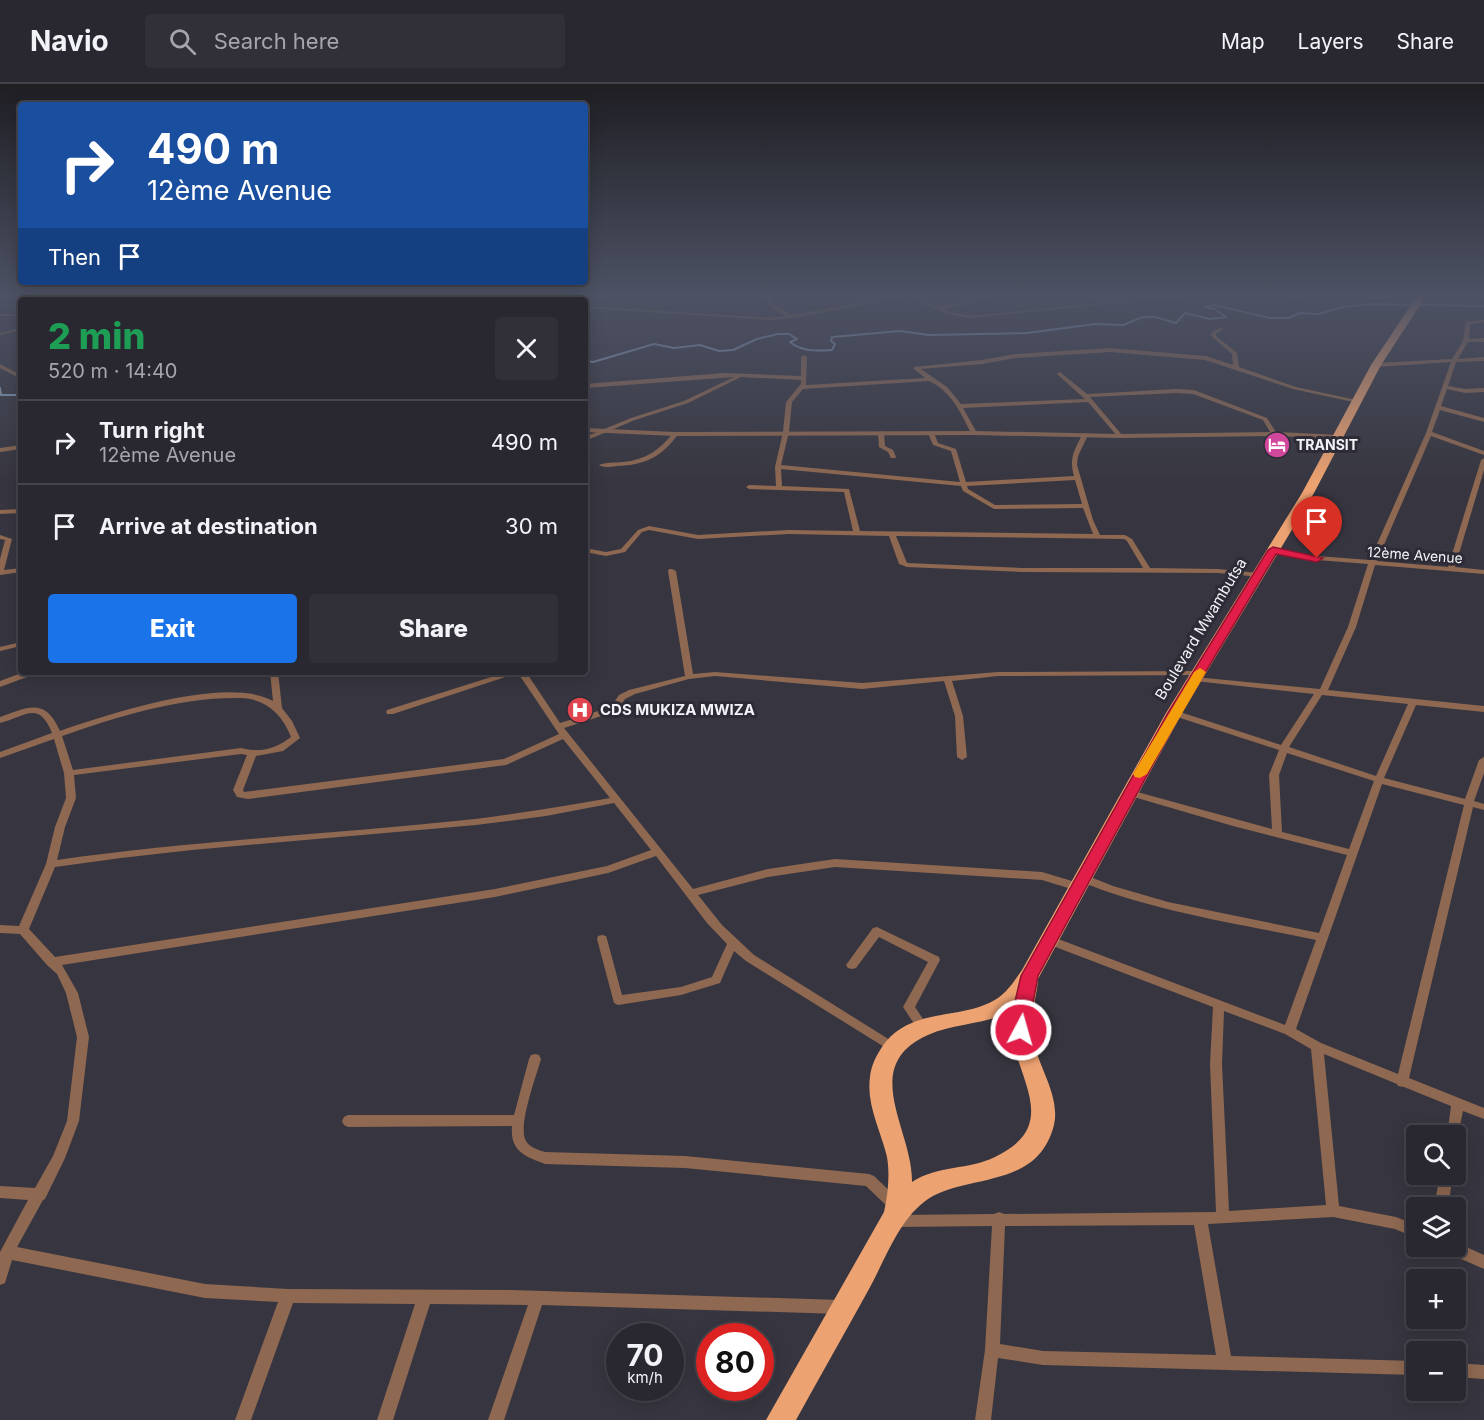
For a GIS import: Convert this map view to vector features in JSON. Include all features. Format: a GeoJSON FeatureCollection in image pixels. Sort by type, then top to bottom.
{"type":"FeatureCollection","features":[{"type":"Feature","properties":{"kind":"highway","name":"Boulevard Mwambutsa"},"geometry":{"type":"LineString","coordinates":[[894,1048],[923,1028],[941,1020],[970,1017],[1004,1006],[1029,976],[1174,713],[1273,550],[1380,358]]}},
{"type":"Feature","properties":{"kind":"highway","name":"Boulevard Mwambutsa"},"geometry":{"type":"LineString","coordinates":[[895,1214],[925,1187],[939,1181],[985,1172],[1006,1164],[1028,1149],[1040,1132],[1044,1115],[1043,1097],[1021,1030],[1021,1014],[1029,976]]}},
{"type":"Feature","properties":{"kind":"highway"},"geometry":{"type":"LineString","coordinates":[[780,1420],[895,1214],[900,1177],[899,1156],[881,1108],[879,1085],[883,1069],[894,1048]]}},
{"type":"Feature","properties":{"kind":"street"},"geometry":{"type":"LineString","coordinates":[[802,387],[804,358]]}},
{"type":"Feature","properties":{"kind":"street"},"geometry":{"type":"LineString","coordinates":[[974,433],[960,406],[942,386],[916,368],[1002,358]]}},
{"type":"Feature","properties":{"kind":"street"},"geometry":{"type":"LineString","coordinates":[[1207,358],[1296,388],[1358,401]]}},
{"type":"Feature","properties":{"kind":"street"},"geometry":{"type":"LineString","coordinates":[[1235,358],[1236,368]]}},
{"type":"Feature","properties":{"kind":"street"},"geometry":{"type":"LineString","coordinates":[[1277,834],[1274,775],[1284,748],[1321,693],[1352,627],[1372,564],[1429,433],[1456,358]]}},
{"type":"Feature","properties":{"kind":"street"},"geometry":{"type":"LineString","coordinates":[[1376,365],[1484,359]]}},
{"type":"Feature","properties":{"kind":"street"},"geometry":{"type":"LineString","coordinates":[[0,366],[18,375]]}},
{"type":"Feature","properties":{"kind":"street"},"geometry":{"type":"LineString","coordinates":[[1060,374],[1088,398],[1120,436]]}},
{"type":"Feature","properties":{"kind":"street"},"geometry":{"type":"LineString","coordinates":[[588,386],[741,375],[804,378]]}},
{"type":"Feature","properties":{"kind":"street"},"geometry":{"type":"LineString","coordinates":[[588,438],[633,419],[686,402],[741,375]]}},
{"type":"Feature","properties":{"kind":"street"},"geometry":{"type":"LineString","coordinates":[[779,487],[778,467],[786,432],[789,402],[791,396],[802,387],[930,379]]}},
{"type":"Feature","properties":{"kind":"street"},"geometry":{"type":"LineString","coordinates":[[1445,387],[1484,395]]}},
{"type":"Feature","properties":{"kind":"street"},"geometry":{"type":"LineString","coordinates":[[1465,391],[1484,390]]}},
{"type":"Feature","properties":{"kind":"street"},"geometry":{"type":"LineString","coordinates":[[960,406],[1194,392],[1265,418],[1274,434]]}},
{"type":"Feature","properties":{"kind":"street"},"geometry":{"type":"LineString","coordinates":[[1437,406],[1484,420]]}},
{"type":"Feature","properties":{"kind":"street"},"geometry":{"type":"LineString","coordinates":[[588,430],[675,434],[786,432],[1120,436],[1274,434],[1338,437]]}},
{"type":"Feature","properties":{"kind":"street"},"geometry":{"type":"LineString","coordinates":[[881,433],[882,447],[891,451],[893,457]]}},
{"type":"Feature","properties":{"kind":"street"},"geometry":{"type":"LineString","coordinates":[[931,433],[935,444],[954,450],[965,490],[994,507],[1086,506]]}},
{"type":"Feature","properties":{"kind":"street"},"geometry":{"type":"LineString","coordinates":[[1429,433],[1484,453]]}},
{"type":"Feature","properties":{"kind":"street"},"geometry":{"type":"LineString","coordinates":[[602,465],[636,464],[667,447],[675,434]]}},
{"type":"Feature","properties":{"kind":"street"},"geometry":{"type":"LineString","coordinates":[[1085,435],[1075,456],[1078,478],[1097,536]]}},
{"type":"Feature","properties":{"kind":"street"},"geometry":{"type":"LineString","coordinates":[[0,450],[18,447]]}},
{"type":"Feature","properties":{"kind":"street"},"geometry":{"type":"LineString","coordinates":[[1451,569],[1484,460]]}},
{"type":"Feature","properties":{"kind":"street"},"geometry":{"type":"LineString","coordinates":[[778,467],[962,484],[1078,478]]}},
{"type":"Feature","properties":{"kind":"street"},"geometry":{"type":"LineString","coordinates":[[749,487],[847,490],[858,534]]}},
{"type":"Feature","properties":{"kind":"street"},"geometry":{"type":"LineString","coordinates":[[0,512],[18,511]]}},
{"type":"Feature","properties":{"kind":"street"},"geometry":{"type":"LineString","coordinates":[[588,551],[606,554],[623,551],[640,531],[649,528],[698,537],[789,532],[1097,536],[1128,538],[1148,571]]}},
{"type":"Feature","properties":{"kind":"street"},"geometry":{"type":"LineString","coordinates":[[892,534],[905,565],[1021,570],[1218,571],[1258,575]]}},
{"type":"Feature","properties":{"kind":"street"},"geometry":{"type":"LineString","coordinates":[[0,537],[9,539],[0,573],[18,570]]}},
{"type":"Feature","properties":{"kind":"street","name":"12ème Avenue"},"geometry":{"type":"LineString","coordinates":[[1273,550],[1317,558],[1483,573]]}},
{"type":"Feature","properties":{"kind":"street"},"geometry":{"type":"LineString","coordinates":[[672,571],[689,677]]}},
{"type":"Feature","properties":{"kind":"street"},"geometry":{"type":"LineString","coordinates":[[0,649],[18,645]]}},
{"type":"Feature","properties":{"kind":"street"},"geometry":{"type":"LineString","coordinates":[[252,754],[238,790],[240,795],[484,766],[506,762],[561,731],[614,710],[622,697],[632,692],[689,677],[733,675],[759,680],[862,686],[1009,674],[1197,676],[1321,693],[1484,709]]}},
{"type":"Feature","properties":{"kind":"street"},"geometry":{"type":"LineString","coordinates":[[0,684],[24,675]]}},
{"type":"Feature","properties":{"kind":"street"},"geometry":{"type":"LineString","coordinates":[[69,773],[241,751],[252,754],[280,749],[296,738],[278,707],[274,675]]}},
{"type":"Feature","properties":{"kind":"street"},"geometry":{"type":"LineString","coordinates":[[390,712],[506,675]]}},
{"type":"Feature","properties":{"kind":"street"},"geometry":{"type":"LineString","coordinates":[[524,675],[561,731],[691,893],[708,918],[732,944],[750,958],[894,1048]]}},
{"type":"Feature","properties":{"kind":"street"},"geometry":{"type":"LineString","coordinates":[[947,678],[959,716],[962,757]]}},
{"type":"Feature","properties":{"kind":"street"},"geometry":{"type":"LineString","coordinates":[[0,755],[59,733],[145,706],[204,697],[242,695],[264,699],[278,707]]}},
{"type":"Feature","properties":{"kind":"street"},"geometry":{"type":"LineString","coordinates":[[1289,1031],[1379,780],[1413,702]]}},
{"type":"Feature","properties":{"kind":"street"},"geometry":{"type":"LineString","coordinates":[[0,720],[40,710],[59,733],[69,773],[71,798],[60,827],[51,864],[23,930]]}},
{"type":"Feature","properties":{"kind":"street"},"geometry":{"type":"LineString","coordinates":[[1174,713],[1379,780],[1484,807]]}},
{"type":"Feature","properties":{"kind":"street"},"geometry":{"type":"LineString","coordinates":[[1402,1082],[1469,802],[1484,760]]}},
{"type":"Feature","properties":{"kind":"street"},"geometry":{"type":"LineString","coordinates":[[1130,793],[1353,853]]}},
{"type":"Feature","properties":{"kind":"street"},"geometry":{"type":"LineString","coordinates":[[51,864],[272,839],[459,825],[616,800]]}},
{"type":"Feature","properties":{"kind":"street"},"geometry":{"type":"LineString","coordinates":[[51,962],[495,893],[608,869],[657,852]]}},
{"type":"Feature","properties":{"kind":"street"},"geometry":{"type":"LineString","coordinates":[[691,893],[803,866],[835,864],[1042,876],[1081,882],[1181,907],[1322,937]]}},
{"type":"Feature","properties":{"kind":"street"},"geometry":{"type":"LineString","coordinates":[[0,929],[23,930],[61,970],[72,993],[83,1037],[73,1121],[40,1195],[7,1252],[0,1278]]}},
{"type":"Feature","properties":{"kind":"street"},"geometry":{"type":"LineString","coordinates":[[852,965],[877,931],[936,960],[909,1007],[923,1028]]}},
{"type":"Feature","properties":{"kind":"street"},"geometry":{"type":"LineString","coordinates":[[602,939],[618,1000],[681,991],[716,980],[732,944]]}},
{"type":"Feature","properties":{"kind":"street"},"geometry":{"type":"LineString","coordinates":[[1049,940],[1289,1031],[1317,1046],[1484,1114]]}},
{"type":"Feature","properties":{"kind":"street"},"geometry":{"type":"LineString","coordinates":[[1219,1006],[1216,1064],[1223,1218]]}},
{"type":"Feature","properties":{"kind":"street"},"geometry":{"type":"LineString","coordinates":[[1317,1046],[1333,1211]]}},
{"type":"Feature","properties":{"kind":"street"},"geometry":{"type":"LineString","coordinates":[[535,1059],[519,1120],[519,1140],[529,1152],[545,1158],[685,1162],[869,1180],[895,1214],[999,1218],[1223,1218],[1333,1211],[1396,1223],[1406,1228]]}},
{"type":"Feature","properties":{"kind":"street"},"geometry":{"type":"LineString","coordinates":[[1455,1125],[1458,1104]]}},
{"type":"Feature","properties":{"kind":"street"},"geometry":{"type":"LineString","coordinates":[[348,1121],[519,1120]]}},
{"type":"Feature","properties":{"kind":"street"},"geometry":{"type":"LineString","coordinates":[[0,1192],[40,1195]]}},
{"type":"Feature","properties":{"kind":"street"},"geometry":{"type":"LineString","coordinates":[[983,1420],[992,1350],[999,1218]]}},
{"type":"Feature","properties":{"kind":"street"},"geometry":{"type":"LineString","coordinates":[[1200,1218],[1226,1363]]}},
{"type":"Feature","properties":{"kind":"street"},"geometry":{"type":"LineString","coordinates":[[7,1252],[205,1290],[288,1296],[537,1298],[845,1307]]}},
{"type":"Feature","properties":{"kind":"street"},"geometry":{"type":"LineString","coordinates":[[1466,1254],[1484,1262]]}},
{"type":"Feature","properties":{"kind":"street"},"geometry":{"type":"LineString","coordinates":[[243,1420],[288,1296]]}},
{"type":"Feature","properties":{"kind":"street"},"geometry":{"type":"LineString","coordinates":[[385,1420],[425,1296]]}},
{"type":"Feature","properties":{"kind":"street"},"geometry":{"type":"LineString","coordinates":[[496,1420],[537,1298]]}},
{"type":"Feature","properties":{"kind":"street"},"geometry":{"type":"LineString","coordinates":[[992,1350],[1043,1358],[1406,1368]]}},
{"type":"Feature","properties":{"kind":"street"},"geometry":{"type":"LineString","coordinates":[[1466,1371],[1484,1372]]}},
{"type":"Feature","properties":{"kind":"waterway"},"geometry":{"type":"LineString","coordinates":[[588,361],[605,358]]}},
{"type":"Feature","properties":{"kind":"waterway"},"geometry":{"type":"LineString","coordinates":[[0,388],[1,395],[18,395]]}},
{"type":"Feature","properties":{"kind":"slow traffic"},"geometry":{"type":"LineString","coordinates":[[1140,774],[1200,672]]}},
{"type":"Feature","properties":{"kind":"place","name":"TRANSIT"},"geometry":{"type":"Point","coordinates":[1277,445]}},
{"type":"Feature","properties":{"kind":"place","name":"CDS MUKIZA MWIZA"},"geometry":{"type":"Point","coordinates":[580,710]}},
{"type":"Feature","properties":{"kind":"route"},"geometry":{"type":"LineString","coordinates":[[1021,1030],[1021,1014],[1029,976],[1174,713],[1273,550],[1317,558]]}}]}
